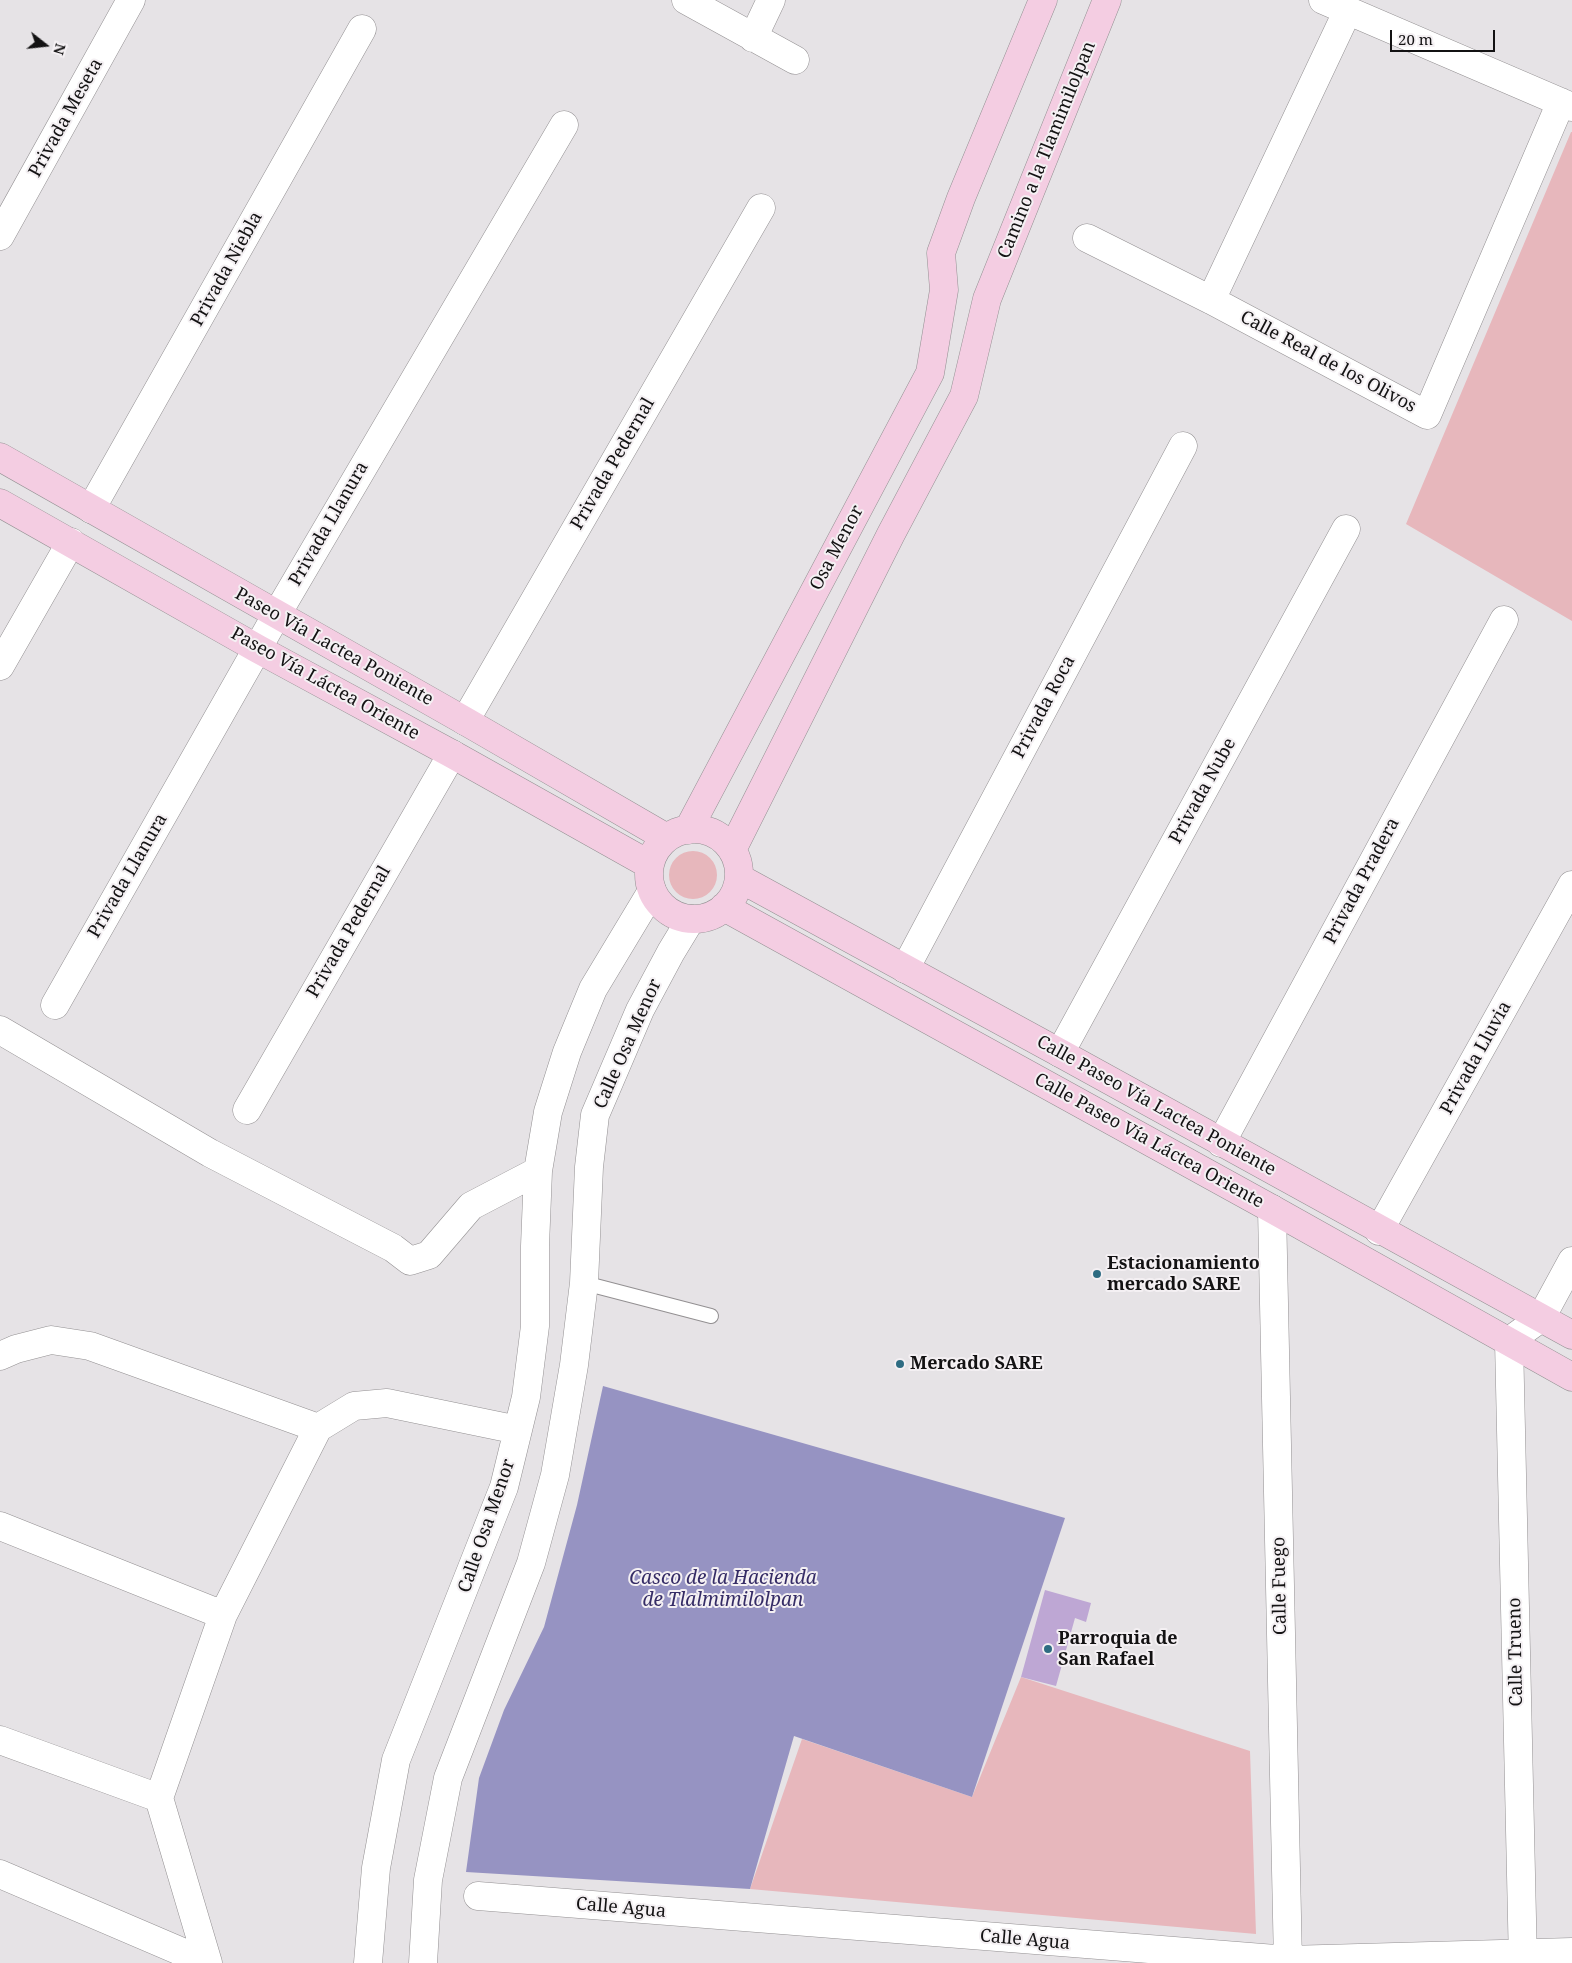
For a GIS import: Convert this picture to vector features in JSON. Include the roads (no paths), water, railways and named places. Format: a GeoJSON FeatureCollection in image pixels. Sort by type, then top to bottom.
{"type":"FeatureCollection","features":[{"type":"Feature","properties":{"kind":"street","name":"Privada Meseta"},"geometry":{"type":"LineString","coordinates":[[0,236],[131,0]]}},
{"type":"Feature","properties":{"kind":"street"},"geometry":{"type":"LineString","coordinates":[[686,0],[795,60]]}},
{"type":"Feature","properties":{"kind":"street"},"geometry":{"type":"LineString","coordinates":[[753,38],[771,0]]}},
{"type":"Feature","properties":{"kind":"street","name":"Osa Menor"},"geometry":{"type":"LineString","coordinates":[[678,834],[930,373],[944,290],[941,253],[961,198],[1043,0]]}},
{"type":"Feature","properties":{"kind":"street","name":"Camino a la Tlamimilolpan"},"geometry":{"type":"LineString","coordinates":[[732,850],[891,534],[964,396],[987,299],[1107,0]]}},
{"type":"Feature","properties":{"kind":"street"},"geometry":{"type":"LineString","coordinates":[[1323,0],[1566,105]]}},
{"type":"Feature","properties":{"kind":"street"},"geometry":{"type":"LineString","coordinates":[[1087,238],[1211,300],[1348,10]]}},
{"type":"Feature","properties":{"kind":"street","name":"Privada Niebla"},"geometry":{"type":"LineString","coordinates":[[91,510],[362,29]]}},
{"type":"Feature","properties":{"kind":"street","name":"Calle Real de los Olivos"},"geometry":{"type":"LineString","coordinates":[[1211,300],[1427,415],[1566,105]]}},
{"type":"Feature","properties":{"kind":"street","name":"Privada Llanura"},"geometry":{"type":"LineString","coordinates":[[55,1005],[277,614],[564,125]]}},
{"type":"Feature","properties":{"kind":"street","name":"Privada Pedernal"},"geometry":{"type":"LineString","coordinates":[[465,721],[761,208]]}},
{"type":"Feature","properties":{"kind":"street","name":"Privada Roca"},"geometry":{"type":"LineString","coordinates":[[905,969],[1183,446]]}},
{"type":"Feature","properties":{"kind":"street","name":"Paseo Vía Lactea Poniente"},"geometry":{"type":"LineString","coordinates":[[0,457],[465,721],[678,834]]}},
{"type":"Feature","properties":{"kind":"street","name":"Paseo Vía Láctea Oriente"},"geometry":{"type":"LineString","coordinates":[[0,502],[258,649],[452,754],[651,878]]}},
{"type":"Feature","properties":{"kind":"street","name":"Privada Nube"},"geometry":{"type":"LineString","coordinates":[[1060,1053],[1346,529]]}},
{"type":"Feature","properties":{"kind":"street"},"geometry":{"type":"LineString","coordinates":[[0,666],[71,542]]}},
{"type":"Feature","properties":{"kind":"street","name":"Privada Pradera"},"geometry":{"type":"LineString","coordinates":[[1221,1143],[1504,620]]}},
{"type":"Feature","properties":{"kind":"street","name":"Privada Pedernal"},"geometry":{"type":"LineString","coordinates":[[247,1110],[452,754]]}},
{"type":"Feature","properties":{"kind":"street"},"geometry":{"type":"LineString","coordinates":[[701,830],[713,834],[732,850],[739,878],[732,899],[724,907],[709,917],[691,919],[678,917],[667,911],[658,902],[651,878],[653,855],[678,834],[701,830]]}},
{"type":"Feature","properties":{"kind":"street","name":"Calle Osa Menor"},"geometry":{"type":"LineString","coordinates":[[368,1963],[376,1868],[396,1760],[504,1487],[526,1397],[535,1326],[535,1246],[538,1171],[548,1112],[567,1052],[592,989],[651,878]]}},
{"type":"Feature","properties":{"kind":"street","name":"Calle Paseo Vía Lactea Poniente"},"geometry":{"type":"LineString","coordinates":[[739,878],[1572,1336]]}},
{"type":"Feature","properties":{"kind":"street","name":"Privada Lluvia"},"geometry":{"type":"LineString","coordinates":[[1379,1230],[1572,884]]}},
{"type":"Feature","properties":{"kind":"street","name":"Calle Paseo Vía Láctea Oriente"},"geometry":{"type":"LineString","coordinates":[[724,907],[1272,1209],[1572,1377]]}},
{"type":"Feature","properties":{"kind":"street","name":"Calle Osa Menor"},"geometry":{"type":"LineString","coordinates":[[423,1963],[428,1880],[448,1778],[531,1563],[553,1484],[574,1365],[584,1283],[588,1168],[595,1115],[640,1010],[691,919]]}},
{"type":"Feature","properties":{"kind":"street"},"geometry":{"type":"LineString","coordinates":[[0,1030],[210,1153],[393,1248],[410,1261],[429,1255],[471,1206],[538,1171]]}},
{"type":"Feature","properties":{"kind":"street","name":"Calle Fuego"},"geometry":{"type":"LineString","coordinates":[[1272,1209],[1288,1962]]}},
{"type":"Feature","properties":{"kind":"street"},"geometry":{"type":"LineString","coordinates":[[1509,1341],[1541,1318],[1572,1261]]}},
{"type":"Feature","properties":{"kind":"street"},"geometry":{"type":"LineString","coordinates":[[0,1356],[16,1349],[51,1340],[90,1346],[318,1428]]}},
{"type":"Feature","properties":{"kind":"street","name":"Calle Trueno"},"geometry":{"type":"LineString","coordinates":[[1509,1341],[1523,1958]]}},
{"type":"Feature","properties":{"kind":"street"},"geometry":{"type":"LineString","coordinates":[[208,1963],[159,1798],[224,1615],[318,1428],[354,1406],[387,1403],[518,1430]]}},
{"type":"Feature","properties":{"kind":"street"},"geometry":{"type":"LineString","coordinates":[[0,1526],[224,1615]]}},
{"type":"Feature","properties":{"kind":"street"},"geometry":{"type":"LineString","coordinates":[[0,1740],[159,1798]]}},
{"type":"Feature","properties":{"kind":"street"},"geometry":{"type":"LineString","coordinates":[[0,1874],[208,1963]]}},
{"type":"Feature","properties":{"kind":"street","name":"Calle Agua"},"geometry":{"type":"LineString","coordinates":[[478,1896],[1288,1962],[1523,1958],[1572,1952]]}},
{"type":"Feature","properties":{"kind":"lane"},"geometry":{"type":"LineString","coordinates":[[584,1283],[711,1316]]}},
{"type":"Feature","properties":{"kind":"water","name":"Casco de la Hacienda de Tlalmimilolpan"},"geometry":{"type":"Polygon","coordinates":[[[603,1386],[1065,1518],[972,1797],[794,1736],[750,1889],[466,1872],[479,1778],[504,1710],[544,1627],[577,1505],[603,1386]]]}},
{"type":"Feature","properties":{"kind":"place","name":"Estacionamiento mercado SARE"},"geometry":{"type":"Point","coordinates":[1097,1274]}},
{"type":"Feature","properties":{"kind":"place","name":"Mercado SARE"},"geometry":{"type":"Point","coordinates":[900,1364]}},
{"type":"Feature","properties":{"kind":"place","name":"Parroquia de San Rafael"},"geometry":{"type":"Point","coordinates":[1048,1649]}}]}
